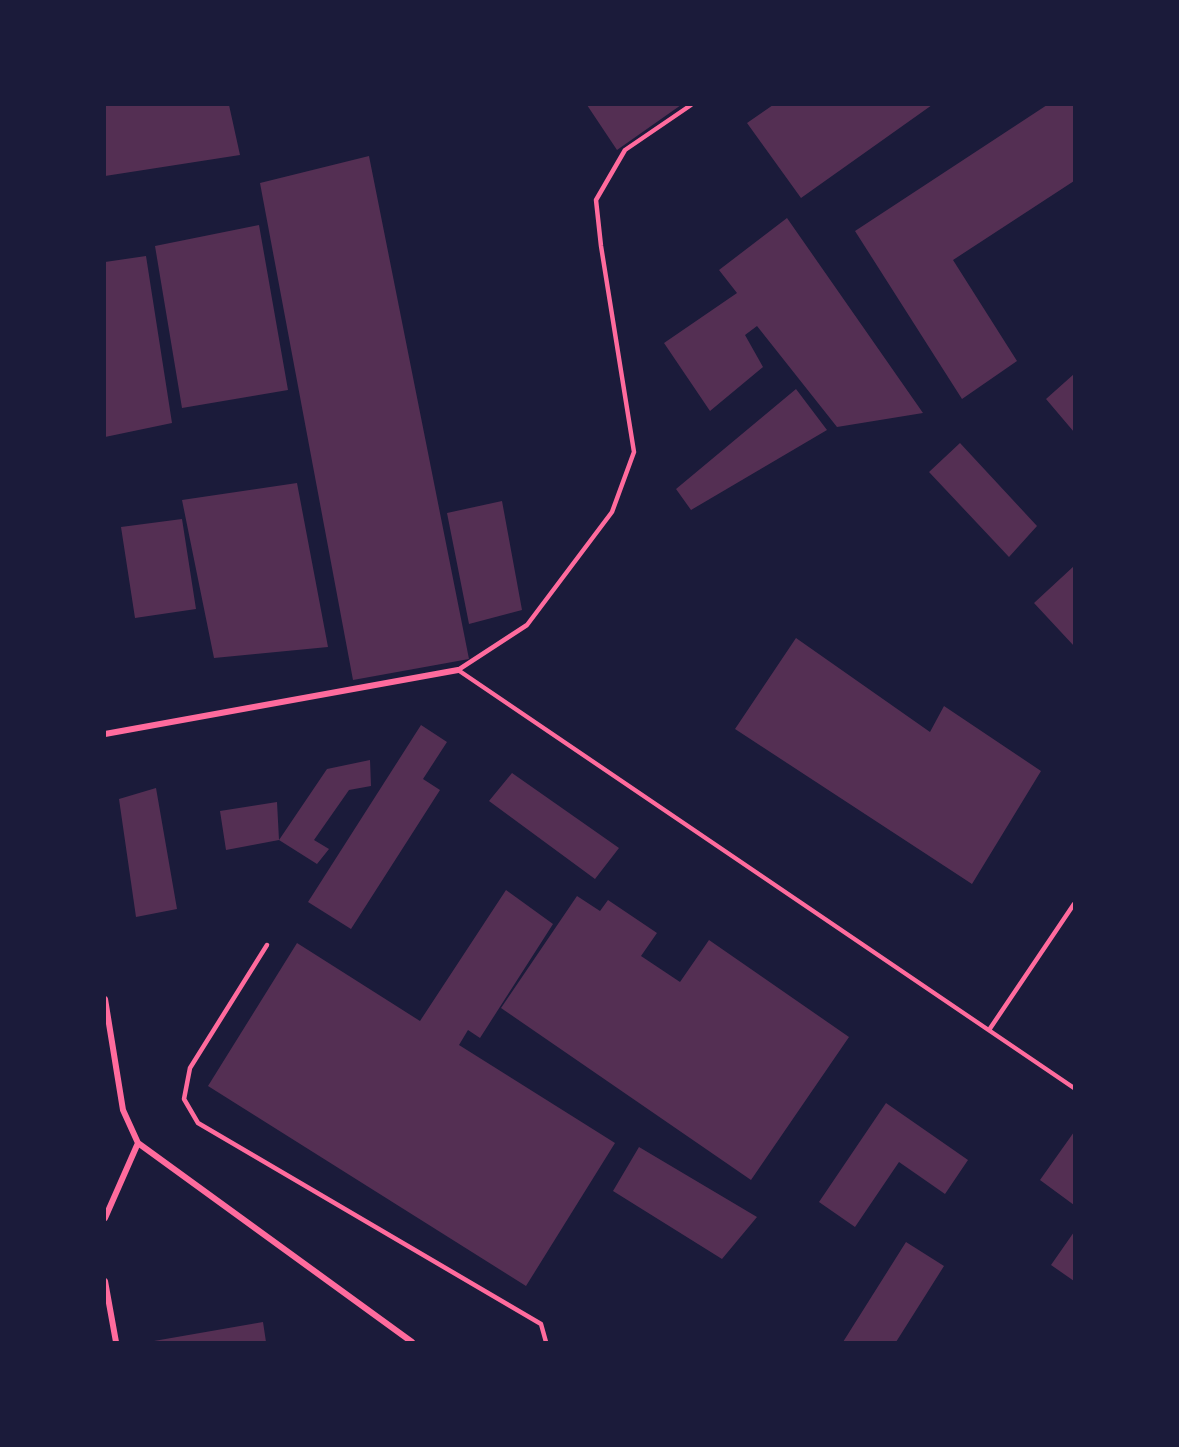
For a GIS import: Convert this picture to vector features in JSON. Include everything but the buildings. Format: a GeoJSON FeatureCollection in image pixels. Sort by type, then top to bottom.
{"type":"FeatureCollection","features":[{"type":"Feature","properties":{"kind":"street"},"geometry":{"type":"LineString","coordinates":[[105,734],[458,670]]}},
{"type":"Feature","properties":{"kind":"street"},"geometry":{"type":"LineString","coordinates":[[105,999],[123,1110],[138,1143],[405,1340],[412,1342]]}},
{"type":"Feature","properties":{"kind":"street"},"geometry":{"type":"LineString","coordinates":[[105,1218],[138,1143]]}},
{"type":"Feature","properties":{"kind":"street"},"geometry":{"type":"LineString","coordinates":[[105,1281],[116,1342]]}},
{"type":"Feature","properties":{"kind":"lane"},"geometry":{"type":"LineString","coordinates":[[691,105],[625,150],[596,200],[601,246],[634,452],[612,512],[527,625],[458,670],[1074,1088]]}},
{"type":"Feature","properties":{"kind":"lane"},"geometry":{"type":"LineString","coordinates":[[989,1030],[1074,904]]}},
{"type":"Feature","properties":{"kind":"lane"},"geometry":{"type":"LineString","coordinates":[[267,945],[190,1068],[184,1099],[198,1123],[541,1324],[546,1342]]}}]}
